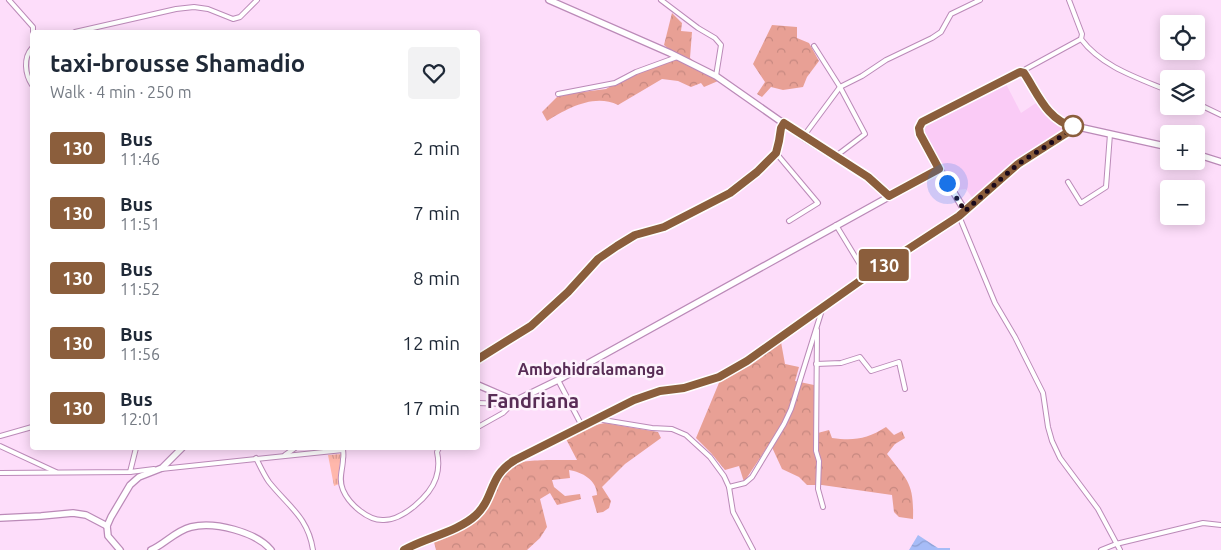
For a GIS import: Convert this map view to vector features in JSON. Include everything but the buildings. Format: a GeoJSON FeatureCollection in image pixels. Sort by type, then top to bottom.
{"type":"FeatureCollection","features":[{"type":"Feature","properties":{"kind":"main road"},"geometry":{"type":"LineString","coordinates":[[549,0],[677,56],[716,76],[803,137],[868,177],[889,196]]}},
{"type":"Feature","properties":{"kind":"main road"},"geometry":{"type":"LineString","coordinates":[[1074,127],[1018,164],[965,211],[939,169],[920,134],[919,128],[922,122],[1020,72],[1024,73],[1042,103],[1065,124],[1160,145]]}},
{"type":"Feature","properties":{"kind":"main road"},"geometry":{"type":"LineString","coordinates":[[1205,157],[1221,162]]}},
{"type":"Feature","properties":{"kind":"main road"},"geometry":{"type":"LineString","coordinates":[[480,386],[515,401],[558,380],[728,287],[939,169]]}},
{"type":"Feature","properties":{"kind":"main road"},"geometry":{"type":"LineString","coordinates":[[120,550],[108,536],[107,526],[111,516],[130,485],[139,477],[162,468],[180,450]]}},
{"type":"Feature","properties":{"kind":"main road"},"geometry":{"type":"LineString","coordinates":[[0,518],[73,513],[86,515],[107,526]]}},
{"type":"Feature","properties":{"kind":"main road"},"geometry":{"type":"LineString","coordinates":[[150,550],[161,545],[175,534],[192,527],[204,526],[236,530],[257,538],[271,550]]}},
{"type":"Feature","properties":{"kind":"street"},"geometry":{"type":"LineString","coordinates":[[9,0],[33,30]]}},
{"type":"Feature","properties":{"kind":"street"},"geometry":{"type":"LineString","coordinates":[[83,30],[168,10],[194,7],[208,9],[233,19],[240,17],[257,0]]}},
{"type":"Feature","properties":{"kind":"street"},"geometry":{"type":"LineString","coordinates":[[661,0],[721,45],[716,76]]}},
{"type":"Feature","properties":{"kind":"street"},"geometry":{"type":"LineString","coordinates":[[803,137],[840,87],[862,76],[886,60],[932,38],[941,32],[951,14],[980,0]]}},
{"type":"Feature","properties":{"kind":"street"},"geometry":{"type":"LineString","coordinates":[[1068,0],[1082,34],[1081,39]]}},
{"type":"Feature","properties":{"kind":"street"},"geometry":{"type":"LineString","coordinates":[[1024,73],[1026,70],[1081,39]]}},
{"type":"Feature","properties":{"kind":"street"},"geometry":{"type":"LineString","coordinates":[[1081,39],[1096,54],[1118,70],[1160,87]]}},
{"type":"Feature","properties":{"kind":"street"},"geometry":{"type":"LineString","coordinates":[[814,46],[840,87],[865,134],[836,156]]}},
{"type":"Feature","properties":{"kind":"street"},"geometry":{"type":"LineString","coordinates":[[30,50],[25,62],[30,82]]}},
{"type":"Feature","properties":{"kind":"street"},"geometry":{"type":"LineString","coordinates":[[558,94],[615,84],[636,72],[677,56]]}},
{"type":"Feature","properties":{"kind":"street"},"geometry":{"type":"LineString","coordinates":[[1205,107],[1221,115]]}},
{"type":"Feature","properties":{"kind":"street"},"geometry":{"type":"LineString","coordinates":[[480,358],[531,326],[568,292],[598,259],[617,246],[635,235],[664,227],[730,193],[757,172],[776,153],[781,128],[784,123]]}},
{"type":"Feature","properties":{"kind":"street"},"geometry":{"type":"LineString","coordinates":[[1068,182],[1081,203],[1106,187],[1110,134]]}},
{"type":"Feature","properties":{"kind":"street"},"geometry":{"type":"LineString","coordinates":[[776,153],[818,202],[789,220]]}},
{"type":"Feature","properties":{"kind":"street"},"geometry":{"type":"LineString","coordinates":[[404,550],[413,544],[429,540],[475,516],[485,504],[493,482],[502,469],[521,457],[634,400],[660,391],[684,388],[719,377],[747,361],[822,310],[867,276],[965,211]]}},
{"type":"Feature","properties":{"kind":"street"},"geometry":{"type":"LineString","coordinates":[[959,216],[995,303],[1041,387],[1048,427],[1056,450],[1098,509],[1120,550]]}},
{"type":"Feature","properties":{"kind":"street"},"geometry":{"type":"LineString","coordinates":[[836,225],[867,276]]}},
{"type":"Feature","properties":{"kind":"street"},"geometry":{"type":"LineString","coordinates":[[729,487],[745,483],[752,477],[784,424],[791,409],[804,362],[822,310]]}},
{"type":"Feature","properties":{"kind":"street"},"geometry":{"type":"LineString","coordinates":[[818,326],[816,451],[819,461],[818,489],[823,507]]}},
{"type":"Feature","properties":{"kind":"street"},"geometry":{"type":"LineString","coordinates":[[816,364],[841,363],[860,357],[871,371],[899,362],[905,389]]}},
{"type":"Feature","properties":{"kind":"street"},"geometry":{"type":"LineString","coordinates":[[558,380],[582,426]]}},
{"type":"Feature","properties":{"kind":"street"},"geometry":{"type":"LineString","coordinates":[[480,403],[505,404],[515,401]]}},
{"type":"Feature","properties":{"kind":"street"},"geometry":{"type":"LineString","coordinates":[[480,426],[504,413],[515,401]]}},
{"type":"Feature","properties":{"kind":"street"},"geometry":{"type":"LineString","coordinates":[[595,419],[672,430],[686,435],[710,457],[729,487],[733,512],[753,550]]}},
{"type":"Feature","properties":{"kind":"street"},"geometry":{"type":"LineString","coordinates":[[0,436],[30,428]]}},
{"type":"Feature","properties":{"kind":"street"},"geometry":{"type":"LineString","coordinates":[[0,446],[58,473]]}},
{"type":"Feature","properties":{"kind":"street"},"geometry":{"type":"LineString","coordinates":[[130,472],[136,450]]}},
{"type":"Feature","properties":{"kind":"street"},"geometry":{"type":"LineString","coordinates":[[286,455],[292,450]]}},
{"type":"Feature","properties":{"kind":"street"},"geometry":{"type":"LineString","coordinates":[[0,473],[130,472],[219,464],[334,450]]}},
{"type":"Feature","properties":{"kind":"street"},"geometry":{"type":"LineString","coordinates":[[343,450],[342,489],[353,504],[365,514],[382,521],[396,518],[412,508],[426,495],[436,480],[439,462],[438,450]]}},
{"type":"Feature","properties":{"kind":"street"},"geometry":{"type":"LineString","coordinates":[[256,458],[269,482],[299,514],[307,530],[313,550]]}},
{"type":"Feature","properties":{"kind":"street"},"geometry":{"type":"LineString","coordinates":[[1101,550],[1116,544],[1203,523],[1221,525]]}},
{"type":"Feature","properties":{"kind":"shaded area"},"geometry":{"type":"Polygon","coordinates":[[[1006,84],[1021,113],[1039,101],[1067,133],[1018,164],[974,200],[966,189],[956,190],[922,137],[923,128],[926,124],[1006,84]]]}},
{"type":"Feature","properties":{"kind":"green space"},"geometry":{"type":"Polygon","coordinates":[[[672,13],[682,23],[681,31],[692,32],[690,58],[718,81],[704,87],[701,83],[691,87],[678,81],[662,79],[618,105],[599,101],[581,104],[547,121],[542,112],[559,95],[606,89],[645,66],[677,56],[664,45],[672,13]]]}},
{"type":"Feature","properties":{"kind":"green space"},"geometry":{"type":"Polygon","coordinates":[[[772,25],[797,27],[797,38],[809,43],[819,61],[807,77],[803,87],[783,90],[771,87],[762,97],[757,94],[765,82],[753,64],[772,25]]]}},
{"type":"Feature","properties":{"kind":"green space"},"geometry":{"type":"Polygon","coordinates":[[[781,342],[785,364],[799,367],[795,381],[814,385],[814,434],[829,430],[832,438],[847,439],[866,437],[886,427],[894,435],[902,431],[905,438],[895,444],[887,454],[905,477],[911,490],[913,519],[899,517],[894,512],[892,495],[822,485],[807,485],[799,477],[782,469],[770,443],[744,482],[739,466],[725,470],[696,438],[721,378],[781,342]]]}},
{"type":"Feature","properties":{"kind":"green space"},"geometry":{"type":"Polygon","coordinates":[[[605,423],[658,432],[661,438],[625,464],[602,487],[611,501],[609,508],[597,513],[592,496],[597,495],[592,481],[584,475],[569,470],[570,478],[552,480],[554,487],[565,496],[580,494],[581,499],[557,505],[550,493],[540,499],[547,527],[540,538],[527,550],[436,550],[434,542],[468,526],[484,513],[496,484],[510,467],[529,461],[577,460],[566,439],[595,425],[605,423]]]}},
{"type":"Feature","properties":{"kind":"green space"},"geometry":{"type":"Polygon","coordinates":[[[341,454],[339,484],[334,486],[328,455],[341,454]]]}},
{"type":"Feature","properties":{"kind":"water"},"geometry":{"type":"Polygon","coordinates":[[[918,535],[938,548],[950,548],[950,550],[909,550],[918,535]]]}},
{"type":"Feature","properties":{"kind":"bus line","name":"130"},"geometry":{"type":"LineString","coordinates":[[404,550],[413,544],[429,540],[475,516],[485,504],[498,473],[515,460],[634,400],[660,391],[684,388],[719,377],[747,361],[822,310],[867,276],[959,216],[1018,164],[1074,127],[1065,124],[1049,111],[1024,73],[1020,72],[922,122],[919,128],[922,140],[939,169],[889,196],[868,177],[803,137],[784,123],[781,128],[776,153],[757,172],[730,193],[664,227],[635,235],[617,246],[598,259],[568,292],[531,326],[480,358]]}},
{"type":"Feature","properties":{"kind":"district","name":"Ambohidralamanga"},"geometry":{"type":"Point","coordinates":[591,369]}},
{"type":"Feature","properties":{"kind":"district","name":"Fandriana"},"geometry":{"type":"Point","coordinates":[533,400]}},
{"type":"Feature","properties":{"kind":"route"},"geometry":{"type":"LineString","coordinates":[[947,183],[965,211],[1018,164],[1065,134],[1073,126]]}}]}
